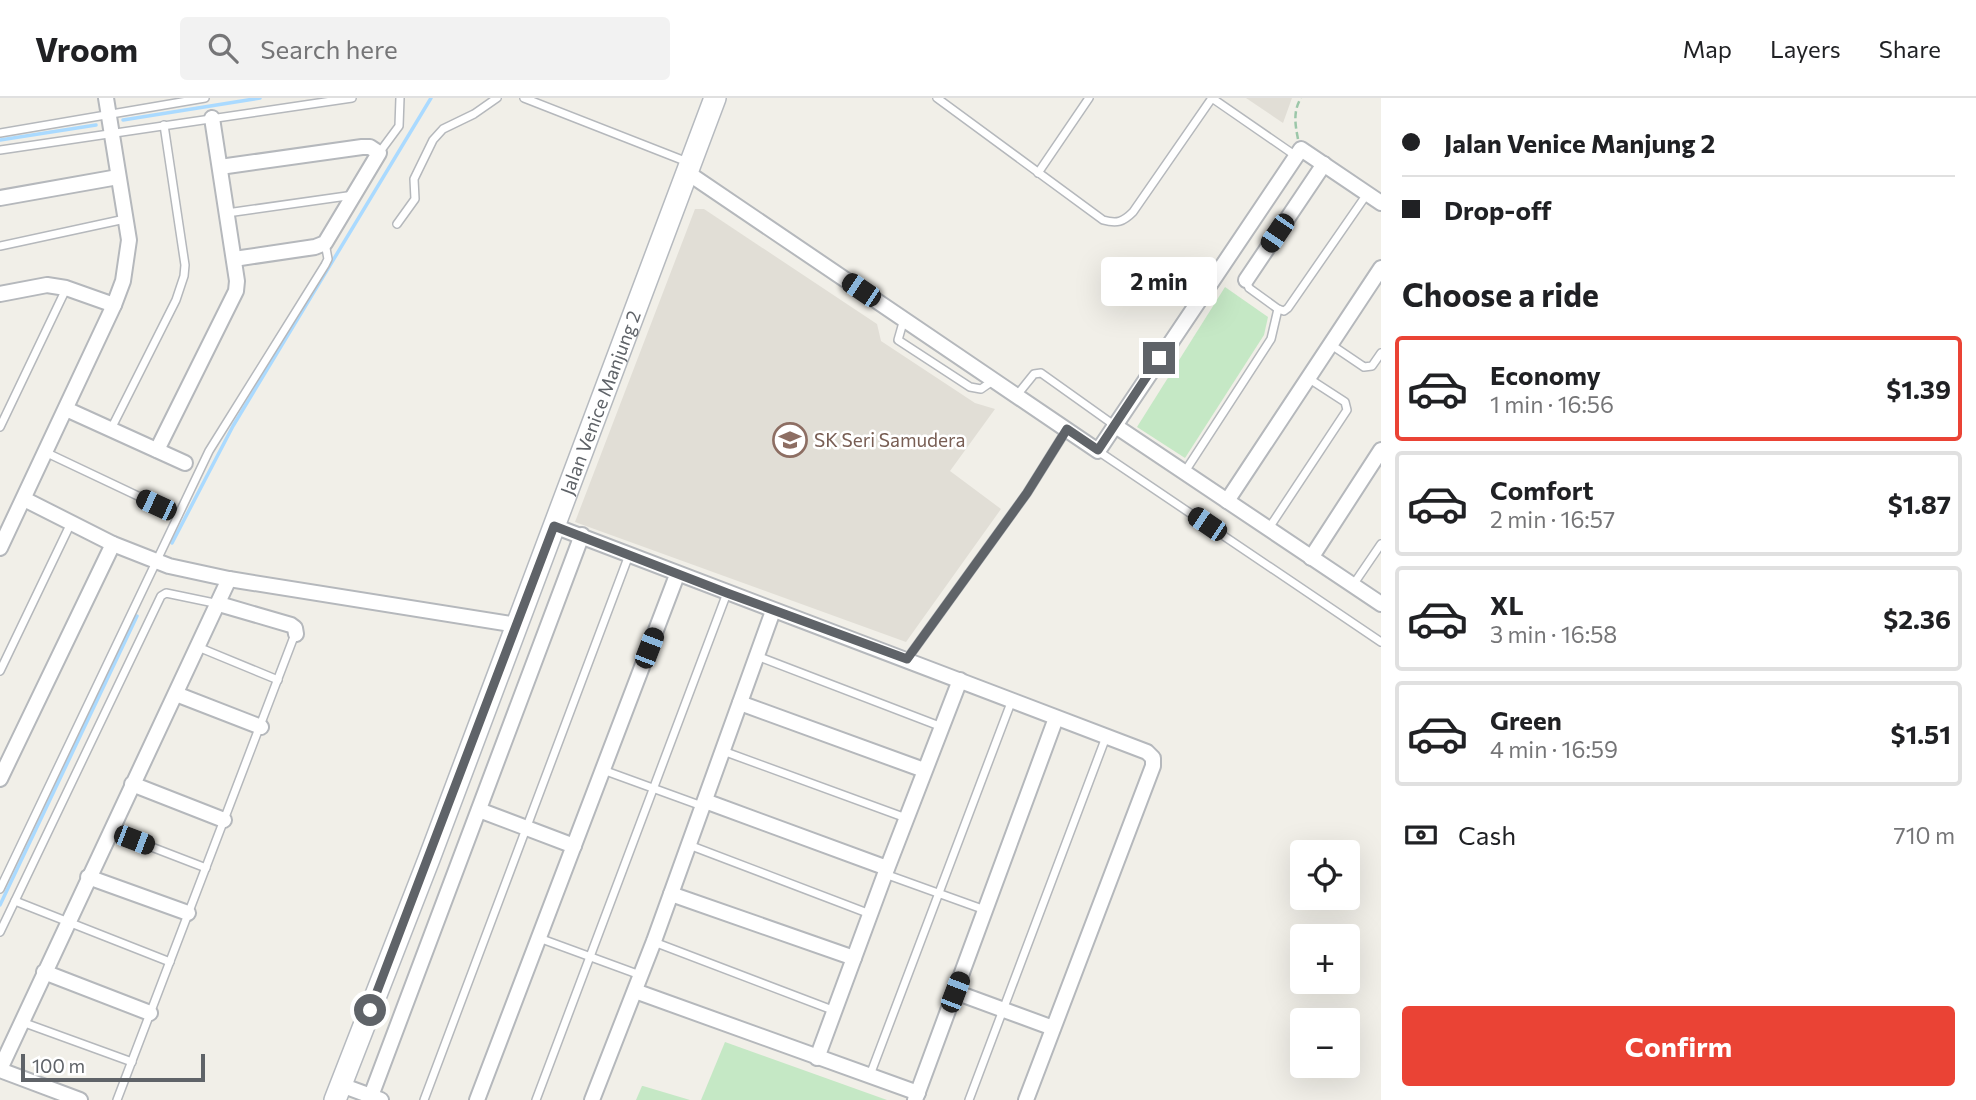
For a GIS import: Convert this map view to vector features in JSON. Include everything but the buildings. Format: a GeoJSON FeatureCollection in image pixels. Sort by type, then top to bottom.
{"type":"FeatureCollection","features":[{"type":"Feature","properties":{"kind":"street"},"geometry":{"type":"LineString","coordinates":[[0,548],[114,305],[128,258],[129,240],[106,98]]}},
{"type":"Feature","properties":{"kind":"street","name":"Jalan Venice Manjung 2"},"geometry":{"type":"LineString","coordinates":[[338,1093],[715,98]]}},
{"type":"Feature","properties":{"kind":"street"},"geometry":{"type":"LineString","coordinates":[[157,450],[236,291],[237,281],[212,118]]}},
{"type":"Feature","properties":{"kind":"street"},"geometry":{"type":"LineString","coordinates":[[220,167],[362,147],[370,147],[379,153],[325,243],[234,260]]}},
{"type":"Feature","properties":{"kind":"street"},"geometry":{"type":"LineString","coordinates":[[689,168],[904,319],[1098,450],[1298,152],[1324,164],[1381,203]]}},
{"type":"Feature","properties":{"kind":"street"},"geometry":{"type":"LineString","coordinates":[[1246,280],[1324,164]]}},
{"type":"Feature","properties":{"kind":"street"},"geometry":{"type":"LineString","coordinates":[[0,198],[118,177]]}},
{"type":"Feature","properties":{"kind":"street"},"geometry":{"type":"LineString","coordinates":[[1227,501],[1381,268]]}},
{"type":"Feature","properties":{"kind":"street"},"geometry":{"type":"LineString","coordinates":[[0,294],[47,285],[66,288],[114,305]]}},
{"type":"Feature","properties":{"kind":"street"},"geometry":{"type":"LineString","coordinates":[[66,409],[185,463]]}},
{"type":"Feature","properties":{"kind":"street"},"geometry":{"type":"LineString","coordinates":[[1114,425],[1381,604]]}},
{"type":"Feature","properties":{"kind":"street"},"geometry":{"type":"LineString","coordinates":[[1311,558],[1381,450]]}},
{"type":"Feature","properties":{"kind":"street"},"geometry":{"type":"LineString","coordinates":[[23,499],[113,544],[169,566],[229,579],[517,625]]}},
{"type":"Feature","properties":{"kind":"street"},"geometry":{"type":"LineString","coordinates":[[554,526],[677,575],[907,659],[1147,752],[1153,758],[1153,766],[1026,1100]]}},
{"type":"Feature","properties":{"kind":"street"},"geometry":{"type":"LineString","coordinates":[[338,1093],[370,1098],[582,536]]}},
{"type":"Feature","properties":{"kind":"street"},"geometry":{"type":"LineString","coordinates":[[0,779],[113,544]]}},
{"type":"Feature","properties":{"kind":"street"},"geometry":{"type":"LineString","coordinates":[[477,1100],[677,575]]}},
{"type":"Feature","properties":{"kind":"street"},"geometry":{"type":"LineString","coordinates":[[80,1100],[0,1070],[229,579]]}},
{"type":"Feature","properties":{"kind":"street"},"geometry":{"type":"LineString","coordinates":[[219,604],[291,625],[296,634]]}},
{"type":"Feature","properties":{"kind":"street"},"geometry":{"type":"LineString","coordinates":[[592,1100],[654,941],[774,611]]}},
{"type":"Feature","properties":{"kind":"street"},"geometry":{"type":"LineString","coordinates":[[817,1058],[960,680]]}},
{"type":"Feature","properties":{"kind":"street"},"geometry":{"type":"LineString","coordinates":[[176,694],[261,727]]}},
{"type":"Feature","properties":{"kind":"street"},"geometry":{"type":"LineString","coordinates":[[740,703],[925,771]]}},
{"type":"Feature","properties":{"kind":"street"},"geometry":{"type":"LineString","coordinates":[[635,991],[870,1076],[916,1096],[1056,718]]}},
{"type":"Feature","properties":{"kind":"street"},"geometry":{"type":"LineString","coordinates":[[132,784],[224,820]]}},
{"type":"Feature","properties":{"kind":"street"},"geometry":{"type":"LineString","coordinates":[[704,803],[886,871]]}},
{"type":"Feature","properties":{"kind":"street"},"geometry":{"type":"LineString","coordinates":[[479,810],[574,846]]}},
{"type":"Feature","properties":{"kind":"street"},"geometry":{"type":"LineString","coordinates":[[88,877],[188,913]]}},
{"type":"Feature","properties":{"kind":"street"},"geometry":{"type":"LineString","coordinates":[[671,894],[853,958]]}},
{"type":"Feature","properties":{"kind":"street"},"geometry":{"type":"LineString","coordinates":[[44,972],[150,1013]]}},
{"type":"Feature","properties":{"kind":"street"},"geometry":{"type":"LineString","coordinates":[[955,992],[1053,1028]]}},
{"type":"Feature","properties":{"kind":"lane"},"geometry":{"type":"LineString","coordinates":[[0,133],[161,102],[205,98]]}},
{"type":"Feature","properties":{"kind":"lane"},"geometry":{"type":"LineString","coordinates":[[0,150],[352,98]]}},
{"type":"Feature","properties":{"kind":"lane"},"geometry":{"type":"LineString","coordinates":[[379,153],[399,126],[400,98]]}},
{"type":"Feature","properties":{"kind":"lane"},"geometry":{"type":"LineString","coordinates":[[397,224],[415,199],[414,178],[433,140],[443,129],[474,114],[497,98]]}},
{"type":"Feature","properties":{"kind":"lane"},"geometry":{"type":"LineString","coordinates":[[524,98],[689,168]]}},
{"type":"Feature","properties":{"kind":"lane"},"geometry":{"type":"LineString","coordinates":[[937,98],[947,101],[1103,220],[1116,224],[1133,212],[1212,98],[1298,152]]}},
{"type":"Feature","properties":{"kind":"lane"},"geometry":{"type":"LineString","coordinates":[[1038,173],[1089,98]]}},
{"type":"Feature","properties":{"kind":"lane"},"geometry":{"type":"LineString","coordinates":[[111,429],[176,300],[186,265],[164,125]]}},
{"type":"Feature","properties":{"kind":"lane"},"geometry":{"type":"LineString","coordinates":[[1246,280],[1249,288],[1279,309],[1288,309],[1367,193]]}},
{"type":"Feature","properties":{"kind":"lane"},"geometry":{"type":"LineString","coordinates":[[226,214],[355,195]]}},
{"type":"Feature","properties":{"kind":"lane"},"geometry":{"type":"LineString","coordinates":[[0,246],[125,219]]}},
{"type":"Feature","properties":{"kind":"lane"},"geometry":{"type":"LineString","coordinates":[[0,889],[209,451],[325,265],[328,253],[325,243]]}},
{"type":"Feature","properties":{"kind":"lane"},"geometry":{"type":"LineString","coordinates":[[0,427],[66,288]]}},
{"type":"Feature","properties":{"kind":"lane"},"geometry":{"type":"LineString","coordinates":[[1184,472],[1271,339],[1279,309]]}},
{"type":"Feature","properties":{"kind":"lane"},"geometry":{"type":"LineString","coordinates":[[904,319],[898,340],[970,387],[981,389],[995,380]]}},
{"type":"Feature","properties":{"kind":"lane"},"geometry":{"type":"LineString","coordinates":[[1330,344],[1364,367],[1372,366],[1381,353]]}},
{"type":"Feature","properties":{"kind":"lane"},"geometry":{"type":"LineString","coordinates":[[1017,395],[1034,374],[1041,373],[1114,425]]}},
{"type":"Feature","properties":{"kind":"lane"},"geometry":{"type":"LineString","coordinates":[[1269,529],[1347,410],[1346,402],[1307,377]]}},
{"type":"Feature","properties":{"kind":"lane"},"geometry":{"type":"LineString","coordinates":[[907,659],[1027,493],[1067,429]]}},
{"type":"Feature","properties":{"kind":"lane"},"geometry":{"type":"LineString","coordinates":[[1098,450],[1381,642]]}},
{"type":"Feature","properties":{"kind":"lane"},"geometry":{"type":"LineString","coordinates":[[45,452],[178,515]]}},
{"type":"Feature","properties":{"kind":"lane"},"geometry":{"type":"LineString","coordinates":[[0,671],[71,523]]}},
{"type":"Feature","properties":{"kind":"lane"},"geometry":{"type":"LineString","coordinates":[[1353,586],[1381,544]]}},
{"type":"Feature","properties":{"kind":"lane"},"geometry":{"type":"LineString","coordinates":[[424,1100],[629,555]]}},
{"type":"Feature","properties":{"kind":"lane"},"geometry":{"type":"LineString","coordinates":[[0,932],[161,596],[166,593],[219,604]]}},
{"type":"Feature","properties":{"kind":"lane"},"geometry":{"type":"LineString","coordinates":[[536,1100],[727,593]]}},
{"type":"Feature","properties":{"kind":"lane"},"geometry":{"type":"LineString","coordinates":[[117,1100],[296,634]]}},
{"type":"Feature","properties":{"kind":"lane"},"geometry":{"type":"LineString","coordinates":[[198,647],[278,680]]}},
{"type":"Feature","properties":{"kind":"lane"},"geometry":{"type":"LineString","coordinates":[[757,656],[942,727]]}},
{"type":"Feature","properties":{"kind":"lane"},"geometry":{"type":"LineString","coordinates":[[870,1076],[1012,700]]}},
{"type":"Feature","properties":{"kind":"lane"},"geometry":{"type":"LineString","coordinates":[[969,1100],[1106,737]]}},
{"type":"Feature","properties":{"kind":"lane"},"geometry":{"type":"LineString","coordinates":[[723,751],[906,818]]}},
{"type":"Feature","properties":{"kind":"lane"},"geometry":{"type":"LineString","coordinates":[[603,770],[704,803]]}},
{"type":"Feature","properties":{"kind":"lane"},"geometry":{"type":"LineString","coordinates":[[110,831],[206,868]]}},
{"type":"Feature","properties":{"kind":"lane"},"geometry":{"type":"LineString","coordinates":[[689,845],[870,914]]}},
{"type":"Feature","properties":{"kind":"lane"},"geometry":{"type":"LineString","coordinates":[[886,871],[986,910]]}},
{"type":"Feature","properties":{"kind":"lane"},"geometry":{"type":"LineString","coordinates":[[15,901],[67,924],[170,962]]}},
{"type":"Feature","properties":{"kind":"lane"},"geometry":{"type":"LineString","coordinates":[[539,938],[641,975]]}},
{"type":"Feature","properties":{"kind":"lane"},"geometry":{"type":"LineString","coordinates":[[654,941],[835,1011]]}},
{"type":"Feature","properties":{"kind":"lane"},"geometry":{"type":"LineString","coordinates":[[22,1022],[132,1062]]}},
{"type":"Feature","properties":{"kind":"path"},"geometry":{"type":"LineString","coordinates":[[1298,152],[1295,123],[1297,104],[1301,98]]}},
{"type":"Feature","properties":{"kind":"shaded area"},"geometry":{"type":"Polygon","coordinates":[[[1246,98],[1292,98],[1283,123],[1246,98]]]}},
{"type":"Feature","properties":{"kind":"shaded area","name":"SK Seri Samudera"},"geometry":{"type":"Polygon","coordinates":[[[695,209],[704,209],[877,324],[881,341],[975,403],[995,409],[950,471],[1001,509],[906,642],[575,522],[695,209]]]}},
{"type":"Feature","properties":{"kind":"green space"},"geometry":{"type":"Polygon","coordinates":[[[1225,287],[1268,317],[1264,335],[1185,458],[1137,427],[1225,287]]]}},
{"type":"Feature","properties":{"kind":"green space"},"geometry":{"type":"Polygon","coordinates":[[[725,1042],[887,1100],[701,1100],[725,1042]]]}},
{"type":"Feature","properties":{"kind":"green space"},"geometry":{"type":"Polygon","coordinates":[[[643,1086],[690,1100],[636,1100],[643,1086]]]}},
{"type":"Feature","properties":{"kind":"waterway"},"geometry":{"type":"LineString","coordinates":[[123,120],[260,98]]}},
{"type":"Feature","properties":{"kind":"waterway"},"geometry":{"type":"LineString","coordinates":[[172,543],[233,426],[431,98]]}},
{"type":"Feature","properties":{"kind":"waterway"},"geometry":{"type":"LineString","coordinates":[[0,140],[96,125]]}},
{"type":"Feature","properties":{"kind":"waterway"},"geometry":{"type":"LineString","coordinates":[[0,905],[137,616]]}},
{"type":"Feature","properties":{"kind":"place","name":"SK Seri Samudera"},"geometry":{"type":"Point","coordinates":[790,440]}},
{"type":"Feature","properties":{"kind":"route"},"geometry":{"type":"LineString","coordinates":[[370,1010],[554,526],[677,575],[907,659],[1027,493],[1067,429],[1098,450],[1159,358]]}}]}
